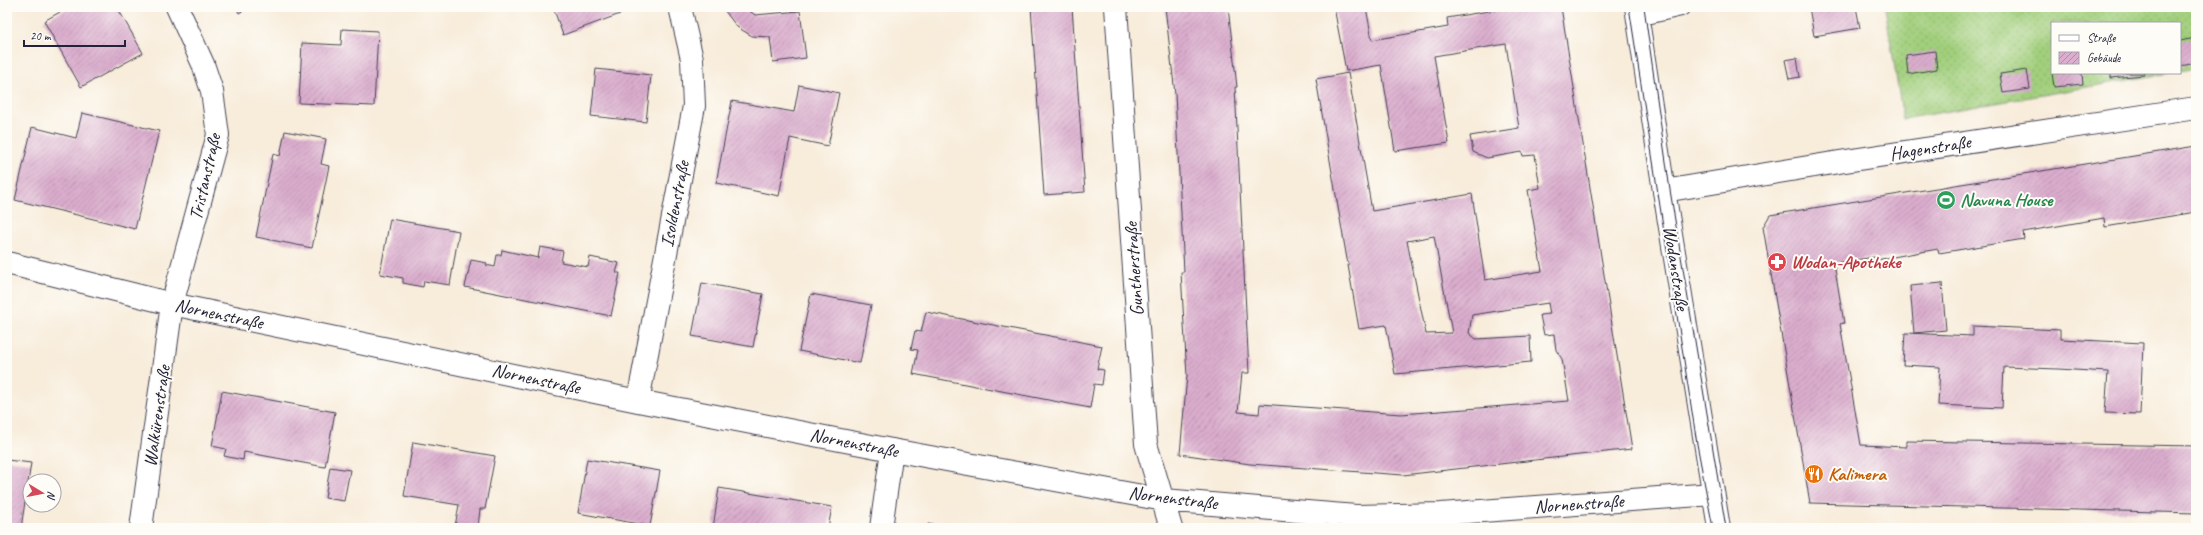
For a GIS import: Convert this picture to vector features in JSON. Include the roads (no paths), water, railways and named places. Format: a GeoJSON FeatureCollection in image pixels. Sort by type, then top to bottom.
{"type":"FeatureCollection","features":[{"type":"Feature","properties":{"kind":"street","name":"Tristanstraße"},"geometry":{"type":"LineString","coordinates":[[172,304],[218,135],[212,91],[203,64],[177,7]]}},
{"type":"Feature","properties":{"kind":"street","name":"Isoldenstraße"},"geometry":{"type":"LineString","coordinates":[[638,401],[694,106],[692,59],[680,7]]}},
{"type":"Feature","properties":{"kind":"street","name":"Guntherstraße"},"geometry":{"type":"LineString","coordinates":[[1116,7],[1146,444],[1164,500],[1171,528]]}},
{"type":"Feature","properties":{"kind":"street","name":"Wodanstraße"},"geometry":{"type":"LineString","coordinates":[[1637,12],[1664,191],[1719,528]]}},
{"type":"Feature","properties":{"kind":"street","name":"Hagenstraße"},"geometry":{"type":"LineString","coordinates":[[1664,191],[1839,162],[2196,108]]}},
{"type":"Feature","properties":{"kind":"street","name":"Nornenstraße"},"geometry":{"type":"LineString","coordinates":[[7,262],[172,304],[638,401],[1164,500],[1356,516],[1441,514],[1713,494]]}},
{"type":"Feature","properties":{"kind":"street","name":"Walkürenstraße"},"geometry":{"type":"LineString","coordinates":[[141,528],[172,304]]}},
{"type":"Feature","properties":{"kind":"street"},"geometry":{"type":"LineString","coordinates":[[881,528],[892,450]]}},
{"type":"Feature","properties":{"kind":"lane"},"geometry":{"type":"LineString","coordinates":[[1637,12],[1681,7]]}},
{"type":"Feature","properties":{"kind":"tram line"},"geometry":{"type":"LineString","coordinates":[[1629,7],[1697,444],[1713,528]]}},
{"type":"Feature","properties":{"kind":"tram line"},"geometry":{"type":"LineString","coordinates":[[1644,7],[1670,190],[1726,528]]}},
{"type":"Feature","properties":{"kind":"place","name":"Navuna House"},"geometry":{"type":"Point","coordinates":[1946,200]}},
{"type":"Feature","properties":{"kind":"place","name":"Wodan-Apotheke"},"geometry":{"type":"Point","coordinates":[1777,262]}},
{"type":"Feature","properties":{"kind":"place","name":"Kalimera"},"geometry":{"type":"Point","coordinates":[1814,474]}}]}
